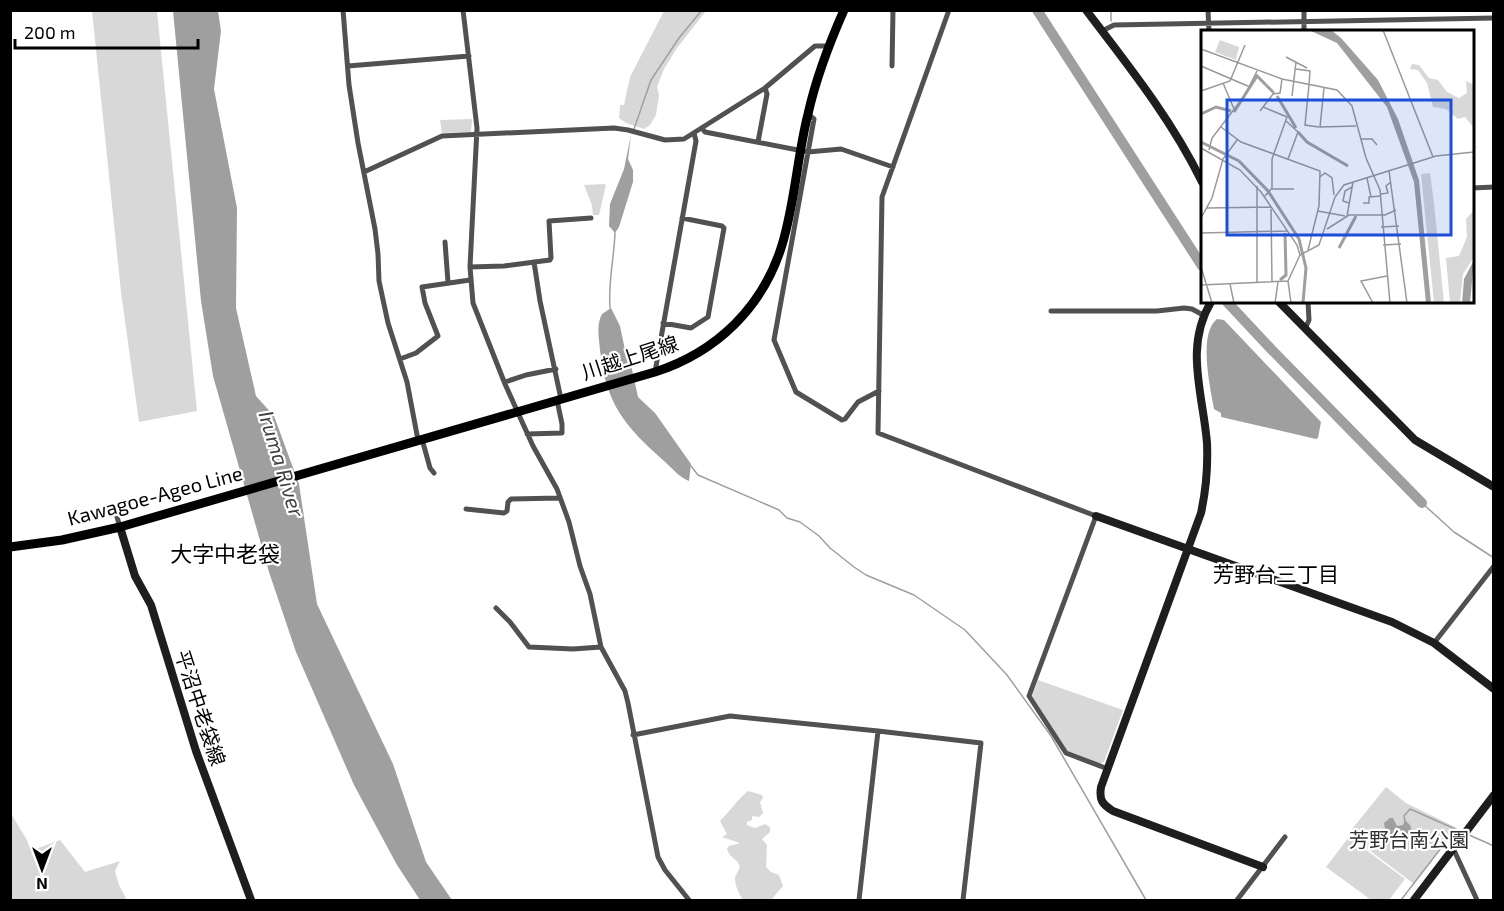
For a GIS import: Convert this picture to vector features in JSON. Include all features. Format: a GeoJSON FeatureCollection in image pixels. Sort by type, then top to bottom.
{"type":"FeatureCollection","features":[{"type":"Feature","properties":{"kind":"main road","name":"川越上尾線"},"geometry":{"type":"LineString","coordinates":[[417,441],[655,372],[689,358],[715,342],[743,317],[760,294],[772,272],[783,243],[804,151],[808,114],[828,46],[844,10]]}},
{"type":"Feature","properties":{"kind":"main road","name":"Kawagoe-Ageo Line"},"geometry":{"type":"LineString","coordinates":[[10,548],[62,540],[124,525],[417,441]]}},
{"type":"Feature","properties":{"kind":"street"},"geometry":{"type":"LineString","coordinates":[[343,10],[358,143],[376,237],[379,281],[416,426],[417,441],[434,473]]}},
{"type":"Feature","properties":{"kind":"street"},"geometry":{"type":"LineString","coordinates":[[463,10],[476,136],[470,267],[475,312],[527,434],[560,498],[590,594],[601,647],[625,691],[659,861],[689,900]]}},
{"type":"Feature","properties":{"kind":"street"},"geometry":{"type":"LineString","coordinates":[[892,66],[893,10]]}},
{"type":"Feature","properties":{"kind":"street"},"geometry":{"type":"LineString","coordinates":[[949,10],[882,197],[878,433],[1096,516],[1392,622],[1434,644],[1494,688]]}},
{"type":"Feature","properties":{"kind":"street"},"geometry":{"type":"LineString","coordinates":[[1086,10],[1163,116],[1190,156],[1201,178]]}},
{"type":"Feature","properties":{"kind":"street"},"geometry":{"type":"LineString","coordinates":[[1208,10],[1209,30]]}},
{"type":"Feature","properties":{"kind":"street"},"geometry":{"type":"LineString","coordinates":[[1304,10],[1304,30]]}},
{"type":"Feature","properties":{"kind":"street"},"geometry":{"type":"LineString","coordinates":[[1102,31],[1114,25],[1494,18]]}},
{"type":"Feature","properties":{"kind":"street"},"geometry":{"type":"LineString","coordinates":[[364,172],[442,136],[614,128],[673,140],[684,139],[765,88],[815,46],[828,46]]}},
{"type":"Feature","properties":{"kind":"street"},"geometry":{"type":"LineString","coordinates":[[348,66],[469,56]]}},
{"type":"Feature","properties":{"kind":"street"},"geometry":{"type":"LineString","coordinates":[[758,142],[767,94],[765,88]]}},
{"type":"Feature","properties":{"kind":"street"},"geometry":{"type":"LineString","coordinates":[[702,128],[705,132],[804,151],[841,149],[893,167]]}},
{"type":"Feature","properties":{"kind":"street"},"geometry":{"type":"LineString","coordinates":[[655,372],[696,141],[694,134]]}},
{"type":"Feature","properties":{"kind":"street"},"geometry":{"type":"LineString","coordinates":[[804,151],[774,340],[796,392],[842,420],[858,402],[879,391]]}},
{"type":"Feature","properties":{"kind":"street"},"geometry":{"type":"LineString","coordinates":[[1474,188],[1494,187]]}},
{"type":"Feature","properties":{"kind":"street"},"geometry":{"type":"LineString","coordinates":[[470,267],[504,266],[551,258],[549,220],[591,218]]}},
{"type":"Feature","properties":{"kind":"street"},"geometry":{"type":"LineString","coordinates":[[663,323],[691,328],[708,317],[712,296],[724,228],[682,218]]}},
{"type":"Feature","properties":{"kind":"street"},"geometry":{"type":"LineString","coordinates":[[445,242],[448,282]]}},
{"type":"Feature","properties":{"kind":"street"},"geometry":{"type":"LineString","coordinates":[[527,434],[562,433],[556,369],[540,301],[534,262]]}},
{"type":"Feature","properties":{"kind":"street"},"geometry":{"type":"LineString","coordinates":[[400,359],[416,353],[438,336],[426,303],[423,287],[470,280]]}},
{"type":"Feature","properties":{"kind":"street"},"geometry":{"type":"LineString","coordinates":[[1210,303],[1203,315],[1196,346],[1207,445],[1206,484],[1201,513],[1100,793],[1102,803],[1113,811],[1263,867]]}},
{"type":"Feature","properties":{"kind":"street"},"geometry":{"type":"LineString","coordinates":[[1280,303],[1415,440],[1494,487]]}},
{"type":"Feature","properties":{"kind":"street"},"geometry":{"type":"LineString","coordinates":[[1305,329],[1309,320],[1308,303]]}},
{"type":"Feature","properties":{"kind":"street"},"geometry":{"type":"LineString","coordinates":[[1051,310],[1157,311],[1184,308],[1192,309],[1203,315]]}},
{"type":"Feature","properties":{"kind":"street"},"geometry":{"type":"LineString","coordinates":[[505,382],[556,369]]}},
{"type":"Feature","properties":{"kind":"street"},"geometry":{"type":"LineString","coordinates":[[466,509],[504,513],[511,499],[560,498]]}},
{"type":"Feature","properties":{"kind":"street"},"geometry":{"type":"LineString","coordinates":[[1096,516],[1029,696],[1066,753],[1108,769]]}},
{"type":"Feature","properties":{"kind":"street"},"geometry":{"type":"LineString","coordinates":[[117,517],[124,525]]}},
{"type":"Feature","properties":{"kind":"street","name":"平沼中老袋線"},"geometry":{"type":"LineString","coordinates":[[124,525],[135,576],[151,605],[196,751],[251,900]]}},
{"type":"Feature","properties":{"kind":"street"},"geometry":{"type":"LineString","coordinates":[[1434,644],[1494,566]]}},
{"type":"Feature","properties":{"kind":"street"},"geometry":{"type":"LineString","coordinates":[[496,608],[529,647],[573,649],[601,647]]}},
{"type":"Feature","properties":{"kind":"street"},"geometry":{"type":"LineString","coordinates":[[633,735],[730,716],[981,743],[963,900]]}},
{"type":"Feature","properties":{"kind":"street"},"geometry":{"type":"LineString","coordinates":[[859,900],[878,731]]}},
{"type":"Feature","properties":{"kind":"street"},"geometry":{"type":"LineString","coordinates":[[1414,900],[1494,795]]}},
{"type":"Feature","properties":{"kind":"street"},"geometry":{"type":"LineString","coordinates":[[1237,900],[1285,837]]}},
{"type":"Feature","properties":{"kind":"street"},"geometry":{"type":"LineString","coordinates":[[1453,848],[1477,900]]}},
{"type":"Feature","properties":{"kind":"green space"},"geometry":{"type":"Polygon","coordinates":[[[92,11],[157,11],[197,411],[139,422],[121,292],[92,11]]]}},
{"type":"Feature","properties":{"kind":"green space"},"geometry":{"type":"Polygon","coordinates":[[[664,11],[706,11],[664,69],[657,87],[659,95],[656,115],[650,125],[644,129],[619,118],[620,105],[624,105],[630,77],[664,11]]]}},
{"type":"Feature","properties":{"kind":"green space"},"geometry":{"type":"Polygon","coordinates":[[[472,119],[471,132],[442,133],[440,120],[472,119]]]}},
{"type":"Feature","properties":{"kind":"green space"},"geometry":{"type":"Polygon","coordinates":[[[584,185],[606,185],[599,215],[593,215],[592,205],[584,185]]]}},
{"type":"Feature","properties":{"kind":"green space"},"geometry":{"type":"Polygon","coordinates":[[[1038,680],[1123,710],[1104,762],[1099,764],[1067,751],[1032,696],[1038,680]]]}},
{"type":"Feature","properties":{"kind":"green space","name":"芳野台南公園"},"geometry":{"type":"Polygon","coordinates":[[[1386,787],[1406,803],[1457,828],[1414,884],[1348,834],[1386,787]]]}},
{"type":"Feature","properties":{"kind":"green space"},"geometry":{"type":"Polygon","coordinates":[[[748,791],[762,795],[760,802],[763,813],[759,817],[752,816],[752,820],[747,822],[747,825],[755,828],[765,824],[770,827],[770,832],[762,839],[767,845],[766,867],[779,875],[783,886],[771,900],[743,900],[735,881],[739,864],[727,849],[729,846],[740,843],[722,837],[727,834],[720,821],[748,791]]]}},
{"type":"Feature","properties":{"kind":"green space"},"geometry":{"type":"Polygon","coordinates":[[[10,812],[33,850],[60,840],[85,872],[120,861],[115,871],[127,900],[11,900],[10,812]]]}},
{"type":"Feature","properties":{"kind":"green space"},"geometry":{"type":"Polygon","coordinates":[[[1349,837],[1405,879],[1389,900],[1371,900],[1326,867],[1349,837]]]}},
{"type":"Feature","properties":{"kind":"water","name":"Iruma River"},"geometry":{"type":"Polygon","coordinates":[[[173,11],[218,11],[221,31],[214,89],[237,208],[236,308],[256,396],[274,416],[299,484],[317,604],[393,764],[426,862],[452,900],[420,900],[397,865],[354,785],[296,652],[269,572],[213,376],[201,301],[173,11]]]}},
{"type":"Feature","properties":{"kind":"water"},"geometry":{"type":"Polygon","coordinates":[[[631,135],[628,159],[633,170],[633,182],[615,233],[609,226],[610,204],[624,169],[631,135]]]}},
{"type":"Feature","properties":{"kind":"water"},"geometry":{"type":"Polygon","coordinates":[[[611,308],[620,326],[625,350],[628,351],[638,397],[655,413],[691,464],[689,481],[676,473],[638,437],[613,400],[603,369],[598,332],[602,314],[611,308]]]}},
{"type":"Feature","properties":{"kind":"water"},"geometry":{"type":"Polygon","coordinates":[[[1217,319],[1224,320],[1321,422],[1318,438],[1221,417],[1221,413],[1214,409],[1208,375],[1207,348],[1211,326],[1217,319]]]}},
{"type":"Feature","properties":{"kind":"water"},"geometry":{"type":"Polygon","coordinates":[[[1393,818],[1397,826],[1403,825],[1405,820],[1410,825],[1412,831],[1407,838],[1397,841],[1386,835],[1384,823],[1393,818]]]}},
{"type":"Feature","properties":{"kind":"waterway"},"geometry":{"type":"LineString","coordinates":[[634,129],[651,80],[679,38],[702,10]]}},
{"type":"Feature","properties":{"kind":"waterway"},"geometry":{"type":"LineString","coordinates":[[1037,10],[1201,264]]}},
{"type":"Feature","properties":{"kind":"waterway"},"geometry":{"type":"LineString","coordinates":[[1111,10],[1111,21]]}},
{"type":"Feature","properties":{"kind":"waterway"},"geometry":{"type":"LineString","coordinates":[[610,308],[615,233]]}},
{"type":"Feature","properties":{"kind":"waterway"},"geometry":{"type":"LineString","coordinates":[[1228,303],[1422,503]]}},
{"type":"Feature","properties":{"kind":"waterway"},"geometry":{"type":"LineString","coordinates":[[691,466],[698,475],[779,510],[787,518],[800,522],[866,575],[914,595],[965,630],[1007,675],[1051,736],[1146,900]]}},
{"type":"Feature","properties":{"kind":"waterway"},"geometry":{"type":"LineString","coordinates":[[1422,503],[1454,532],[1494,558]]}},
{"type":"Feature","properties":{"kind":"waterway"},"geometry":{"type":"LineString","coordinates":[[1405,821],[1404,816],[1410,809],[1462,832]]}},
{"type":"Feature","properties":{"kind":"waterway"},"geometry":{"type":"LineString","coordinates":[[1401,900],[1455,830]]}},
{"type":"Feature","properties":{"kind":"waterway"},"geometry":{"type":"LineString","coordinates":[[1469,835],[1494,846]]}},
{"type":"Feature","properties":{"kind":"district","name":"大字中老袋"},"geometry":{"type":"Point","coordinates":[225,554]}},
{"type":"Feature","properties":{"kind":"district","name":"芳野台三丁目"},"geometry":{"type":"Point","coordinates":[1276,575]}}]}
